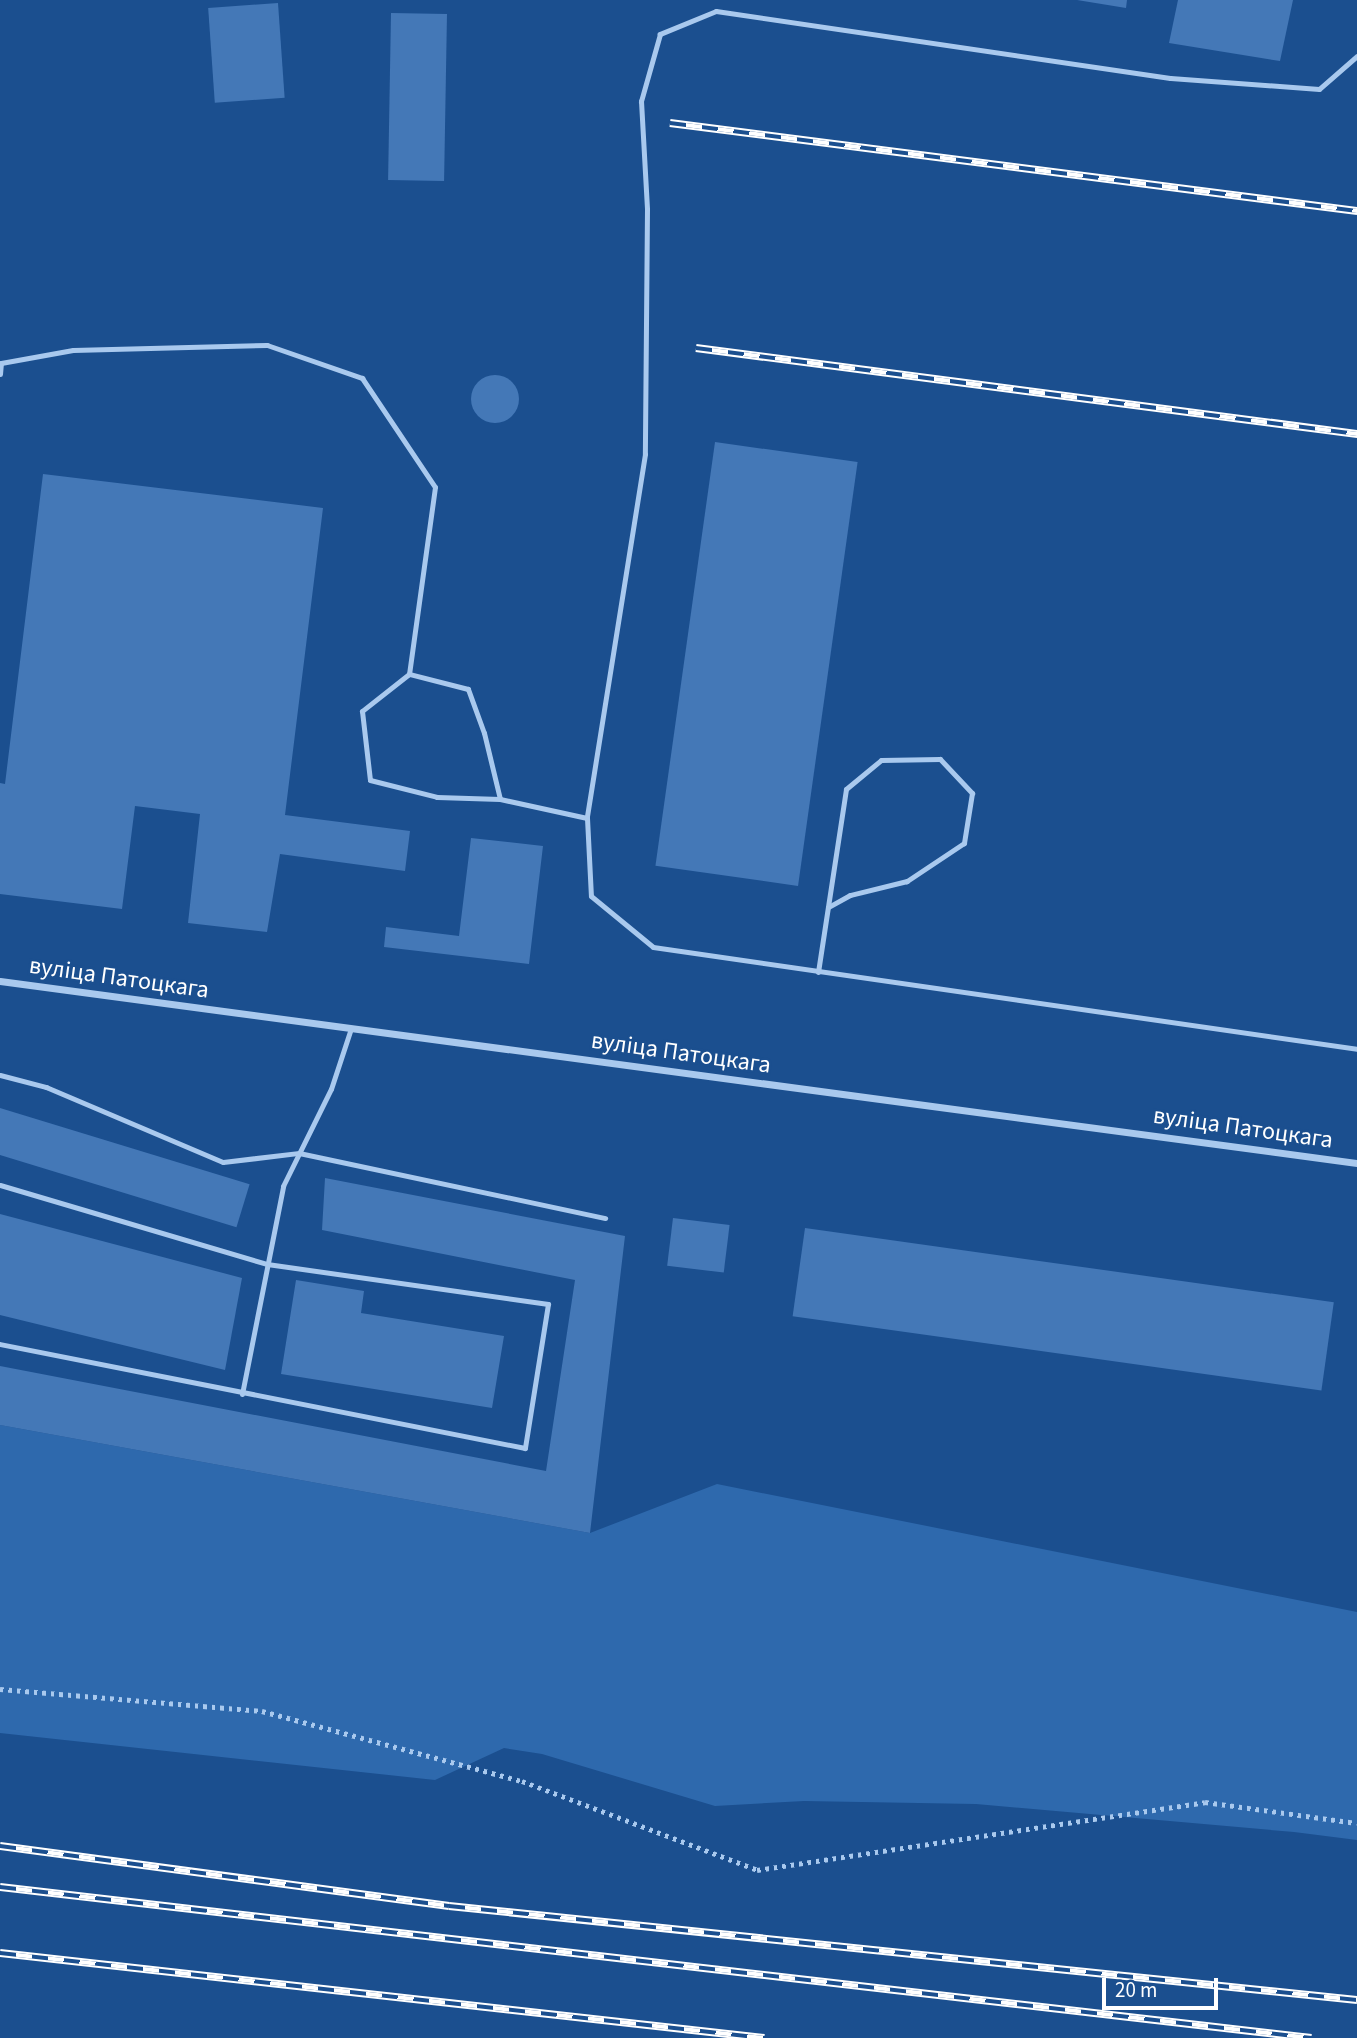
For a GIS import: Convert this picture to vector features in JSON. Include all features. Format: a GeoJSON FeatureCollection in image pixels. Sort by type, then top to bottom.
{"type":"FeatureCollection","features":[{"type":"Feature","properties":{"kind":"street","name":"вуліца Патоцкага"},"geometry":{"type":"LineString","coordinates":[[0,981],[1357,1163]]}},
{"type":"Feature","properties":{"kind":"lane"},"geometry":{"type":"LineString","coordinates":[[1357,56],[1319,89],[1170,78],[716,11],[660,34],[641,101],[647,209],[645,454],[587,818],[591,896],[653,947],[1357,1048]]}},
{"type":"Feature","properties":{"kind":"lane"},"geometry":{"type":"LineString","coordinates":[[0,374],[1,363],[73,349],[267,345],[362,379],[435,487],[408,674],[362,711],[370,779],[437,797],[500,799],[587,818]]}},
{"type":"Feature","properties":{"kind":"lane"},"geometry":{"type":"LineString","coordinates":[[408,674],[468,689],[484,733],[500,799]]}},
{"type":"Feature","properties":{"kind":"lane"},"geometry":{"type":"LineString","coordinates":[[818,972],[846,789],[881,760],[940,759],[972,793],[964,843],[908,881],[850,895],[828,907]]}},
{"type":"Feature","properties":{"kind":"lane"},"geometry":{"type":"LineString","coordinates":[[242,1394],[283,1186],[331,1089],[351,1028]]}},
{"type":"Feature","properties":{"kind":"lane"},"geometry":{"type":"LineString","coordinates":[[0,1075],[46,1087],[223,1162],[299,1153],[605,1218]]}},
{"type":"Feature","properties":{"kind":"lane"},"geometry":{"type":"LineString","coordinates":[[0,1185],[267,1264],[548,1304],[524,1448],[0,1344]]}},
{"type":"Feature","properties":{"kind":"path"},"geometry":{"type":"LineString","coordinates":[[0,1689],[262,1712],[522,1781],[757,1870],[1205,1802],[1357,1823]]}},
{"type":"Feature","properties":{"kind":"shaded area"},"geometry":{"type":"Polygon","coordinates":[[[0,1425],[590,1533],[717,1484],[1357,1612],[1357,1840],[976,1804],[804,1801],[715,1806],[542,1754],[504,1748],[435,1780],[0,1733],[0,1425]]]}},
{"type":"Feature","properties":{"kind":"building"},"geometry":{"type":"Polygon","coordinates":[[[1077,0],[1127,0],[1126,8],[1077,0]]]}},
{"type":"Feature","properties":{"kind":"building"},"geometry":{"type":"Polygon","coordinates":[[[1178,0],[1293,0],[1280,61],[1169,43],[1178,0]]]}},
{"type":"Feature","properties":{"kind":"building"},"geometry":{"type":"Polygon","coordinates":[[[278,3],[285,98],[215,103],[208,8],[278,3]]]}},
{"type":"Feature","properties":{"kind":"building"},"geometry":{"type":"Polygon","coordinates":[[[391,13],[447,14],[444,181],[388,180],[391,13]]]}},
{"type":"Feature","properties":{"kind":"building"},"geometry":{"type":"Polygon","coordinates":[[[495,375],[512,382],[519,399],[512,416],[495,423],[478,416],[471,399],[478,382],[495,375]]]}},
{"type":"Feature","properties":{"kind":"building"},"geometry":{"type":"Polygon","coordinates":[[[715,442],[858,462],[798,886],[655,866],[715,442]]]}},
{"type":"Feature","properties":{"kind":"building"},"geometry":{"type":"Polygon","coordinates":[[[43,474],[323,508],[285,815],[410,831],[405,871],[280,854],[267,932],[188,923],[200,814],[135,806],[122,909],[0,894],[0,783],[5,784],[43,474]]]}},
{"type":"Feature","properties":{"kind":"building"},"geometry":{"type":"Polygon","coordinates":[[[471,838],[543,846],[529,964],[384,947],[386,927],[459,936],[471,838]]]}},
{"type":"Feature","properties":{"kind":"building"},"geometry":{"type":"Polygon","coordinates":[[[0,1108],[250,1184],[236,1227],[0,1155],[0,1108]]]}},
{"type":"Feature","properties":{"kind":"building"},"geometry":{"type":"Polygon","coordinates":[[[325,1178],[625,1236],[590,1533],[0,1425],[0,1366],[546,1471],[575,1280],[322,1230],[325,1178]]]}},
{"type":"Feature","properties":{"kind":"building"},"geometry":{"type":"Polygon","coordinates":[[[0,1214],[242,1278],[225,1370],[0,1315],[0,1214]]]}},
{"type":"Feature","properties":{"kind":"building"},"geometry":{"type":"Polygon","coordinates":[[[673,1218],[730,1225],[724,1273],[667,1266],[673,1218]]]}},
{"type":"Feature","properties":{"kind":"building"},"geometry":{"type":"Polygon","coordinates":[[[805,1228],[1334,1302],[1321,1390],[793,1316],[805,1228]]]}},
{"type":"Feature","properties":{"kind":"building"},"geometry":{"type":"Polygon","coordinates":[[[296,1280],[364,1291],[361,1313],[504,1336],[492,1408],[281,1374],[296,1280]]]}},
{"type":"Feature","properties":{"kind":"railway"},"geometry":{"type":"LineString","coordinates":[[670,123],[1357,211]]}},
{"type":"Feature","properties":{"kind":"railway"},"geometry":{"type":"LineString","coordinates":[[696,348],[1357,434]]}},
{"type":"Feature","properties":{"kind":"railway"},"geometry":{"type":"LineString","coordinates":[[0,1846],[449,1906],[1357,2000]]}},
{"type":"Feature","properties":{"kind":"railway"},"geometry":{"type":"LineString","coordinates":[[0,1887],[1311,2038]]}},
{"type":"Feature","properties":{"kind":"railway"},"geometry":{"type":"LineString","coordinates":[[0,1953],[764,2038]]}}]}
